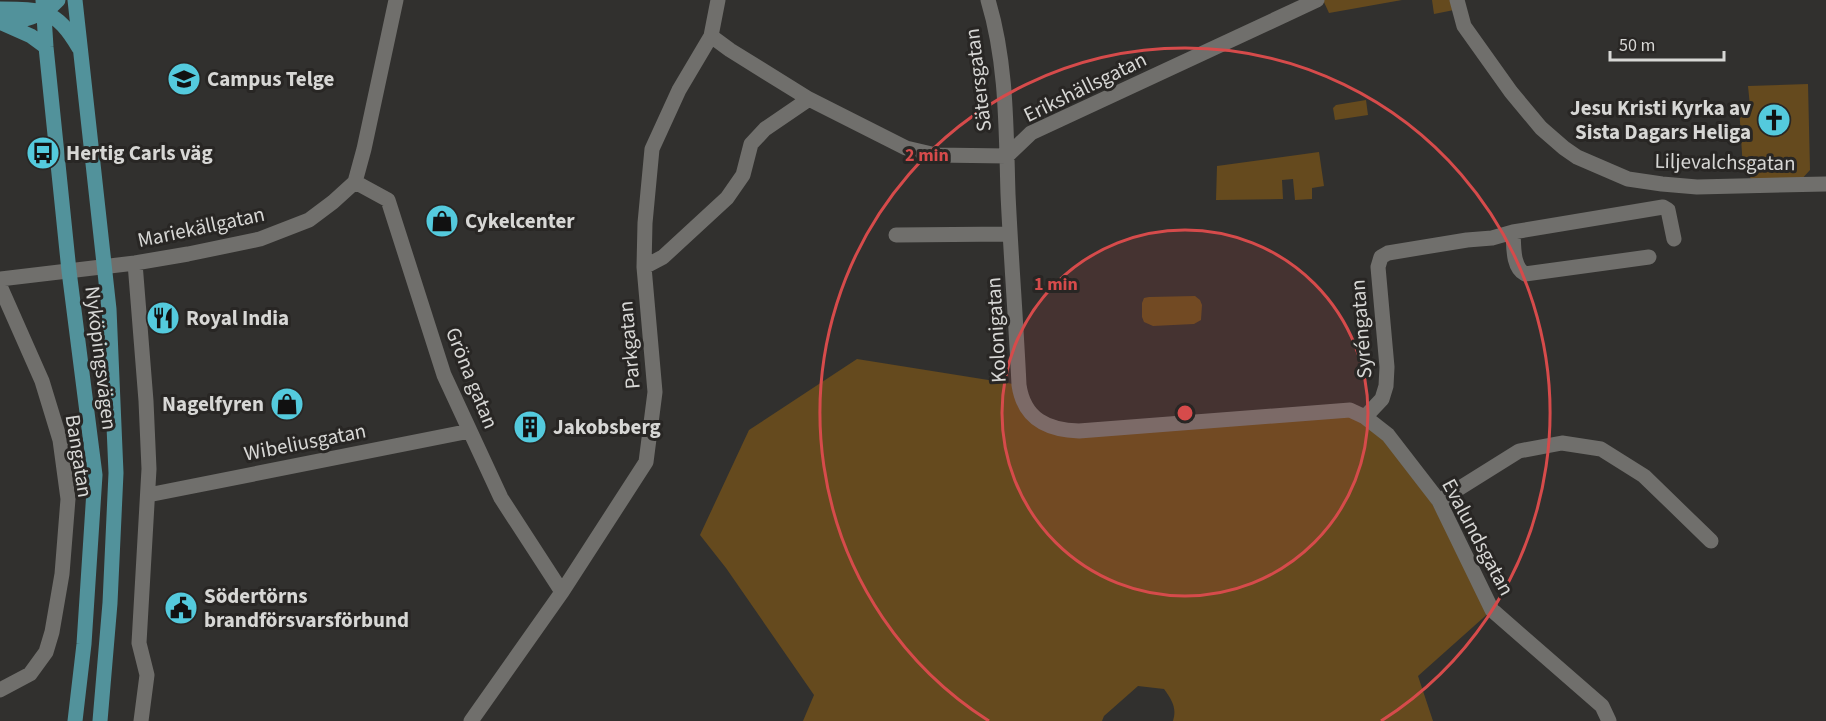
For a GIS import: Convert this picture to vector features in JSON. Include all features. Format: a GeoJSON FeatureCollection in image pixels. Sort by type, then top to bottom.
{"type":"FeatureCollection","features":[{"type":"Feature","properties":{"kind":"main road"},"geometry":{"type":"LineString","coordinates":[[0,18],[17,22],[43,6],[58,0]]}},
{"type":"Feature","properties":{"kind":"main road","name":"Nyköpingsvägen"},"geometry":{"type":"LineString","coordinates":[[75,0],[109,309],[116,473],[110,603],[100,721]]}},
{"type":"Feature","properties":{"kind":"main road"},"geometry":{"type":"LineString","coordinates":[[43,6],[70,32],[81,50]]}},
{"type":"Feature","properties":{"kind":"main road","name":"Nyköpingsvägen"},"geometry":{"type":"LineString","coordinates":[[43,6],[69,271],[95,475],[85,623],[75,721]]}},
{"type":"Feature","properties":{"kind":"main road"},"geometry":{"type":"LineString","coordinates":[[0,18],[46,47]]}},
{"type":"Feature","properties":{"kind":"street"},"geometry":{"type":"LineString","coordinates":[[355,182],[396,0]]}},
{"type":"Feature","properties":{"kind":"street","name":"Parkgatan"},"geometry":{"type":"LineString","coordinates":[[471,721],[562,592],[646,462],[656,392],[644,267],[645,223],[652,148],[679,90],[711,36],[718,0]]}},
{"type":"Feature","properties":{"kind":"street","name":"Sätersgatan"},"geometry":{"type":"LineString","coordinates":[[988,0],[1002,59],[1007,156]]}},
{"type":"Feature","properties":{"kind":"street","name":"Erikshällsgatan"},"geometry":{"type":"LineString","coordinates":[[1007,156],[1031,134],[1317,0]]}},
{"type":"Feature","properties":{"kind":"street","name":"Liljevalchsgatan"},"geometry":{"type":"LineString","coordinates":[[1457,0],[1464,26],[1511,92],[1541,128],[1564,148],[1584,160],[1628,179],[1662,184],[1697,187],[1826,184]]}},
{"type":"Feature","properties":{"kind":"street"},"geometry":{"type":"LineString","coordinates":[[711,36],[809,99],[906,148],[936,155],[1007,156]]}},
{"type":"Feature","properties":{"kind":"street"},"geometry":{"type":"LineString","coordinates":[[644,267],[663,257],[727,198],[743,175],[751,144],[765,129],[809,99]]}},
{"type":"Feature","properties":{"kind":"street","name":"Kolonigatan"},"geometry":{"type":"LineString","coordinates":[[1007,156],[1021,398],[1036,420],[1065,430],[1079,431],[1350,410],[1365,417]]}},
{"type":"Feature","properties":{"kind":"street","name":"Mariekällgatan"},"geometry":{"type":"LineString","coordinates":[[69,271],[135,263],[260,239],[309,220],[355,182]]}},
{"type":"Feature","properties":{"kind":"street","name":"Gröna gatan"},"geometry":{"type":"LineString","coordinates":[[355,182],[388,200],[444,375],[501,498],[562,592]]}},
{"type":"Feature","properties":{"kind":"street","name":"Syréngatan"},"geometry":{"type":"LineString","coordinates":[[1365,417],[1382,399],[1386,386],[1387,366],[1378,267],[1381,257],[1388,253],[1492,238],[1513,232],[1663,207],[1668,210],[1674,239]]}},
{"type":"Feature","properties":{"kind":"street"},"geometry":{"type":"LineString","coordinates":[[1513,232],[1517,264],[1520,271],[1525,274],[1649,257]]}},
{"type":"Feature","properties":{"kind":"street"},"geometry":{"type":"LineString","coordinates":[[896,235],[1010,234]]}},
{"type":"Feature","properties":{"kind":"street","name":"Nyköpingsvägen"},"geometry":{"type":"LineString","coordinates":[[135,263],[146,400],[148,495],[139,643],[147,675],[141,721]]}},
{"type":"Feature","properties":{"kind":"street"},"geometry":{"type":"LineString","coordinates":[[0,279],[69,271]]}},
{"type":"Feature","properties":{"kind":"street","name":"Bangatan"},"geometry":{"type":"LineString","coordinates":[[0,286],[42,381],[60,440],[68,499],[62,574],[52,632],[46,652],[30,674],[0,690]]}},
{"type":"Feature","properties":{"kind":"street","name":"Evalundsgatan"},"geometry":{"type":"LineString","coordinates":[[1365,417],[1388,435],[1439,501],[1492,610],[1602,706],[1609,721]]}},
{"type":"Feature","properties":{"kind":"street","name":"Wibeliusgatan"},"geometry":{"type":"LineString","coordinates":[[148,495],[470,431]]}},
{"type":"Feature","properties":{"kind":"street"},"geometry":{"type":"LineString","coordinates":[[1439,501],[1519,451],[1562,443],[1600,449],[1644,476],[1712,541]]}},
{"type":"Feature","properties":{"kind":"shaded area"},"geometry":{"type":"Polygon","coordinates":[[[1323,0],[1402,0],[1329,13],[1323,0]]]}},
{"type":"Feature","properties":{"kind":"shaded area"},"geometry":{"type":"Polygon","coordinates":[[[1432,0],[1457,0],[1459,9],[1434,14],[1432,0]]]}},
{"type":"Feature","properties":{"kind":"shaded area"},"geometry":{"type":"Polygon","coordinates":[[[1808,84],[1810,170],[1799,182],[1755,183],[1743,169],[1739,106],[1750,106],[1748,86],[1808,84]]]}},
{"type":"Feature","properties":{"kind":"shaded area"},"geometry":{"type":"Polygon","coordinates":[[[1366,100],[1368,115],[1335,120],[1333,108],[1336,105],[1366,100]]]}},
{"type":"Feature","properties":{"kind":"shaded area"},"geometry":{"type":"Polygon","coordinates":[[[1319,152],[1324,186],[1312,188],[1312,199],[1295,200],[1293,179],[1282,180],[1283,199],[1216,200],[1217,166],[1319,152]]]}},
{"type":"Feature","properties":{"kind":"shaded area"},"geometry":{"type":"Polygon","coordinates":[[[1195,296],[1202,305],[1201,320],[1194,324],[1153,326],[1144,322],[1142,303],[1144,298],[1195,296]]]}},
{"type":"Feature","properties":{"kind":"shaded area"},"geometry":{"type":"Polygon","coordinates":[[[857,359],[1019,385],[1021,398],[1051,426],[1350,410],[1404,454],[1492,610],[1418,676],[1433,721],[1173,721],[1173,704],[1164,689],[1138,686],[1104,716],[1102,721],[803,721],[814,695],[726,568],[700,535],[749,430],[857,359]]]}},
{"type":"Feature","properties":{"kind":"place","name":"Campus Telge"},"geometry":{"type":"Point","coordinates":[184,79]}},
{"type":"Feature","properties":{"kind":"place","name":"Jesu Kristi Kyrka av Sista Dagars Heliga"},"geometry":{"type":"Point","coordinates":[1774,120]}},
{"type":"Feature","properties":{"kind":"place","name":"Hertig Carls väg"},"geometry":{"type":"Point","coordinates":[43,153]}},
{"type":"Feature","properties":{"kind":"place","name":"Cykelcenter"},"geometry":{"type":"Point","coordinates":[442,221]}},
{"type":"Feature","properties":{"kind":"place","name":"Royal India"},"geometry":{"type":"Point","coordinates":[163,318]}},
{"type":"Feature","properties":{"kind":"place","name":"Nagelfyren"},"geometry":{"type":"Point","coordinates":[287,404]}},
{"type":"Feature","properties":{"kind":"place","name":"Jakobsberg"},"geometry":{"type":"Point","coordinates":[530,427]}},
{"type":"Feature","properties":{"kind":"place","name":"Södertörns brandförsvarsförbund"},"geometry":{"type":"Point","coordinates":[181,608]}}]}
